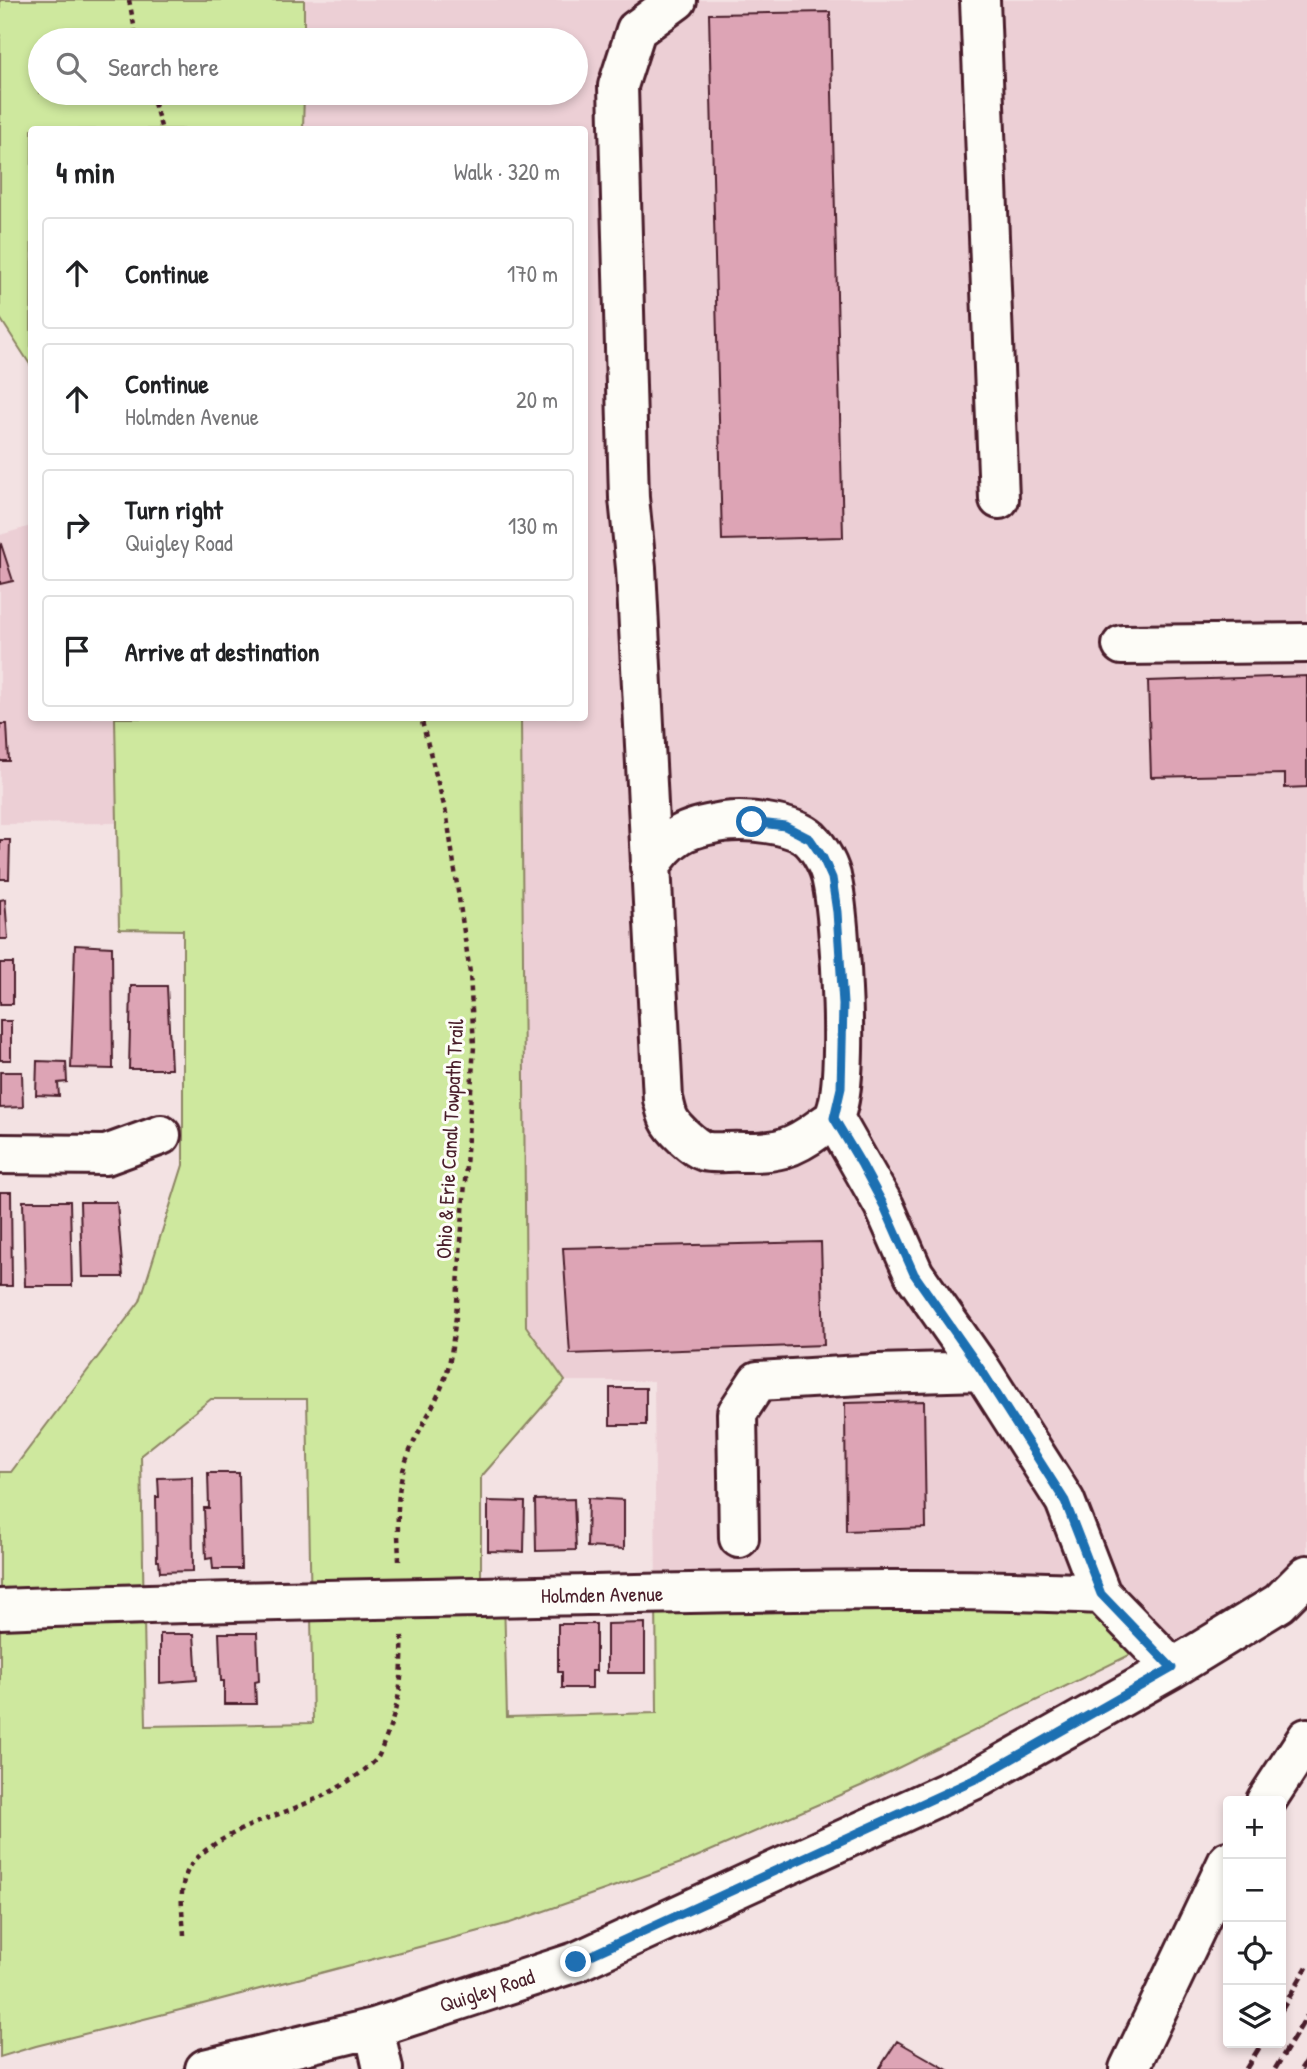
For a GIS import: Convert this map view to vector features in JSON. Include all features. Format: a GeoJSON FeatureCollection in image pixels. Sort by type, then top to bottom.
{"type":"FeatureCollection","features":[{"type":"Feature","properties":{"kind":"street"},"geometry":{"type":"LineString","coordinates":[[650,867],[662,849],[679,834],[701,826],[729,821],[785,826],[810,839],[823,858],[832,878],[837,912],[843,1004],[841,1088],[834,1118],[806,1139],[785,1149],[757,1152],[704,1151],[684,1137],[670,1121],[663,1099],[650,867],[636,568],[629,498],[618,86],[636,30],[677,0]]}},
{"type":"Feature","properties":{"kind":"street"},"geometry":{"type":"LineString","coordinates":[[980,0],[999,499]]}},
{"type":"Feature","properties":{"kind":"street"},"geometry":{"type":"LineString","coordinates":[[1122,646],[1307,643]]}},
{"type":"Feature","properties":{"kind":"street"},"geometry":{"type":"LineString","coordinates":[[834,1118],[884,1206],[914,1274],[982,1371],[1065,1501],[1101,1594],[1172,1668]]}},
{"type":"Feature","properties":{"kind":"street"},"geometry":{"type":"LineString","coordinates":[[0,1154],[106,1155],[161,1135]]}},
{"type":"Feature","properties":{"kind":"street"},"geometry":{"type":"LineString","coordinates":[[739,1538],[737,1413],[758,1381],[982,1371]]}},
{"type":"Feature","properties":{"kind":"street","name":"Quigley Road"},"geometry":{"type":"LineString","coordinates":[[205,2069],[374,2028],[576,1962],[980,1777],[1172,1668],[1279,1603],[1307,1575]]}},
{"type":"Feature","properties":{"kind":"street","name":"Holmden Avenue"},"geometry":{"type":"LineString","coordinates":[[0,1609],[144,1603],[867,1590],[1101,1594]]}},
{"type":"Feature","properties":{"kind":"street"},"geometry":{"type":"LineString","coordinates":[[1269,1796],[1307,1738]]}},
{"type":"Feature","properties":{"kind":"street"},"geometry":{"type":"LineString","coordinates":[[1129,2069],[1223,1872]]}},
{"type":"Feature","properties":{"kind":"street"},"geometry":{"type":"LineString","coordinates":[[374,2028],[383,2069]]}},
{"type":"Feature","properties":{"kind":"path"},"geometry":{"type":"LineString","coordinates":[[129,0],[135,28]]}},
{"type":"Feature","properties":{"kind":"path"},"geometry":{"type":"LineString","coordinates":[[155,105],[161,126]]}},
{"type":"Feature","properties":{"kind":"path","name":"Ohio & Erie Canal Towpath Trail"},"geometry":{"type":"LineString","coordinates":[[399,1556],[401,1481],[405,1464],[446,1376],[451,1352],[456,1317],[474,1046],[470,973],[457,878],[447,817],[422,721]]}},
{"type":"Feature","properties":{"kind":"path"},"geometry":{"type":"LineString","coordinates":[[184,1935],[184,1882],[188,1870],[202,1853],[248,1826],[339,1787],[377,1758],[395,1714],[400,1693],[402,1654]]}},
{"type":"Feature","properties":{"kind":"shaded area"},"geometry":{"type":"Polygon","coordinates":[[[304,0],[1307,0],[1307,1575],[1173,1668],[1101,1594],[656,1594],[654,1381],[565,1381],[526,1327],[521,721],[588,721],[588,126],[303,126],[304,105],[588,105],[588,28],[304,28],[304,0]]]}},
{"type":"Feature","properties":{"kind":"shaded area"},"geometry":{"type":"Polygon","coordinates":[[[28,527],[28,721],[115,721],[117,823],[0,824],[0,535],[28,527]]]}},
{"type":"Feature","properties":{"kind":"green space"},"geometry":{"type":"Polygon","coordinates":[[[0,0],[304,0],[304,28],[28,28],[28,105],[304,105],[303,126],[28,126],[28,361],[0,318],[0,0]]]}},
{"type":"Feature","properties":{"kind":"green space"},"geometry":{"type":"Polygon","coordinates":[[[115,721],[521,721],[526,1326],[565,1381],[481,1477],[481,1596],[504,1597],[507,1717],[657,1713],[656,1594],[1101,1594],[1150,1645],[863,1785],[687,1861],[510,1923],[0,2057],[0,1472],[11,1472],[140,1301],[183,1165],[183,930],[119,929],[115,721]],[[211,1399],[141,1455],[146,1726],[313,1723],[307,1399],[211,1399]]]}},
{"type":"Feature","properties":{"kind":"building"},"geometry":{"type":"Polygon","coordinates":[[[830,12],[843,537],[722,540],[709,14],[830,12]]]}},
{"type":"Feature","properties":{"kind":"building"},"geometry":{"type":"Polygon","coordinates":[[[0,545],[13,581],[0,584],[0,545]]]}},
{"type":"Feature","properties":{"kind":"building"},"geometry":{"type":"Polygon","coordinates":[[[1307,676],[1307,787],[1285,788],[1285,774],[1151,777],[1148,681],[1307,676]]]}},
{"type":"Feature","properties":{"kind":"building"},"geometry":{"type":"Polygon","coordinates":[[[0,724],[7,724],[9,761],[0,761],[0,724]]]}},
{"type":"Feature","properties":{"kind":"building"},"geometry":{"type":"Polygon","coordinates":[[[0,840],[10,840],[9,879],[0,879],[0,840]]]}},
{"type":"Feature","properties":{"kind":"building"},"geometry":{"type":"Polygon","coordinates":[[[5,899],[8,939],[0,939],[0,900],[5,899]]]}},
{"type":"Feature","properties":{"kind":"building"},"geometry":{"type":"Polygon","coordinates":[[[75,945],[112,947],[113,1069],[71,1068],[75,945]]]}},
{"type":"Feature","properties":{"kind":"building"},"geometry":{"type":"Polygon","coordinates":[[[0,963],[13,963],[13,1004],[0,1004],[0,963]]]}},
{"type":"Feature","properties":{"kind":"building"},"geometry":{"type":"Polygon","coordinates":[[[131,986],[167,986],[171,1069],[129,1069],[131,986]]]}},
{"type":"Feature","properties":{"kind":"building"},"geometry":{"type":"Polygon","coordinates":[[[0,1021],[11,1021],[11,1060],[0,1060],[0,1021]]]}},
{"type":"Feature","properties":{"kind":"building"},"geometry":{"type":"Polygon","coordinates":[[[37,1061],[66,1062],[67,1082],[58,1083],[59,1096],[36,1095],[37,1061]]]}},
{"type":"Feature","properties":{"kind":"building"},"geometry":{"type":"Polygon","coordinates":[[[0,1072],[22,1072],[23,1107],[0,1108],[0,1072]]]}},
{"type":"Feature","properties":{"kind":"building"},"geometry":{"type":"Polygon","coordinates":[[[0,1192],[11,1192],[12,1286],[0,1286],[0,1192]]]}},
{"type":"Feature","properties":{"kind":"building"},"geometry":{"type":"Polygon","coordinates":[[[23,1201],[70,1201],[72,1286],[25,1286],[23,1201]]]}},
{"type":"Feature","properties":{"kind":"building"},"geometry":{"type":"Polygon","coordinates":[[[80,1202],[117,1202],[123,1277],[82,1277],[80,1202]]]}},
{"type":"Feature","properties":{"kind":"building"},"geometry":{"type":"Polygon","coordinates":[[[821,1242],[824,1345],[570,1354],[563,1248],[821,1242]]]}},
{"type":"Feature","properties":{"kind":"building"},"geometry":{"type":"Polygon","coordinates":[[[610,1388],[646,1388],[646,1425],[610,1425],[610,1388]]]}},
{"type":"Feature","properties":{"kind":"building"},"geometry":{"type":"Polygon","coordinates":[[[924,1401],[926,1528],[846,1531],[845,1403],[924,1401]]]}},
{"type":"Feature","properties":{"kind":"building"},"geometry":{"type":"Polygon","coordinates":[[[208,1473],[239,1473],[241,1569],[213,1569],[212,1558],[206,1559],[204,1508],[209,1508],[208,1473]]]}},
{"type":"Feature","properties":{"kind":"building"},"geometry":{"type":"Polygon","coordinates":[[[192,1477],[193,1571],[160,1572],[157,1561],[158,1478],[192,1477]]]}},
{"type":"Feature","properties":{"kind":"building"},"geometry":{"type":"Polygon","coordinates":[[[588,1498],[624,1500],[624,1549],[587,1547],[588,1498]]]}},
{"type":"Feature","properties":{"kind":"building"},"geometry":{"type":"Polygon","coordinates":[[[574,1499],[576,1550],[536,1551],[535,1500],[574,1499]]]}},
{"type":"Feature","properties":{"kind":"building"},"geometry":{"type":"Polygon","coordinates":[[[488,1501],[525,1502],[524,1552],[488,1551],[488,1501]]]}},
{"type":"Feature","properties":{"kind":"building"},"geometry":{"type":"Polygon","coordinates":[[[645,1623],[645,1673],[607,1673],[607,1624],[645,1623]]]}},
{"type":"Feature","properties":{"kind":"building"},"geometry":{"type":"Polygon","coordinates":[[[558,1624],[596,1624],[596,1671],[592,1671],[592,1688],[562,1688],[562,1672],[558,1672],[558,1624]]]}},
{"type":"Feature","properties":{"kind":"building"},"geometry":{"type":"Polygon","coordinates":[[[219,1633],[257,1633],[259,1681],[255,1682],[256,1704],[224,1704],[219,1633]]]}},
{"type":"Feature","properties":{"kind":"building"},"geometry":{"type":"Polygon","coordinates":[[[160,1634],[194,1634],[197,1680],[160,1683],[160,1634]]]}},
{"type":"Feature","properties":{"kind":"building"},"geometry":{"type":"Polygon","coordinates":[[[897,2041],[946,2069],[879,2069],[897,2041]]]}},
{"type":"Feature","properties":{"kind":"railway"},"geometry":{"type":"LineString","coordinates":[[1286,2003],[1307,1967]]}},
{"type":"Feature","properties":{"kind":"railway"},"geometry":{"type":"LineString","coordinates":[[1275,2069],[1307,2016]]}},
{"type":"Feature","properties":{"kind":"railway"},"geometry":{"type":"LineString","coordinates":[[1246,2069],[1259,2048]]}},
{"type":"Feature","properties":{"kind":"railway"},"geometry":{"type":"LineString","coordinates":[[1301,2069],[1307,2060]]}},
{"type":"Feature","properties":{"kind":"route"},"geometry":{"type":"LineString","coordinates":[[576,1962],[980,1777],[1172,1668],[1101,1594],[1065,1501],[982,1371],[914,1274],[884,1206],[834,1118],[841,1088],[843,1004],[841,954],[832,878],[810,839],[785,826],[752,822]]}}]}
